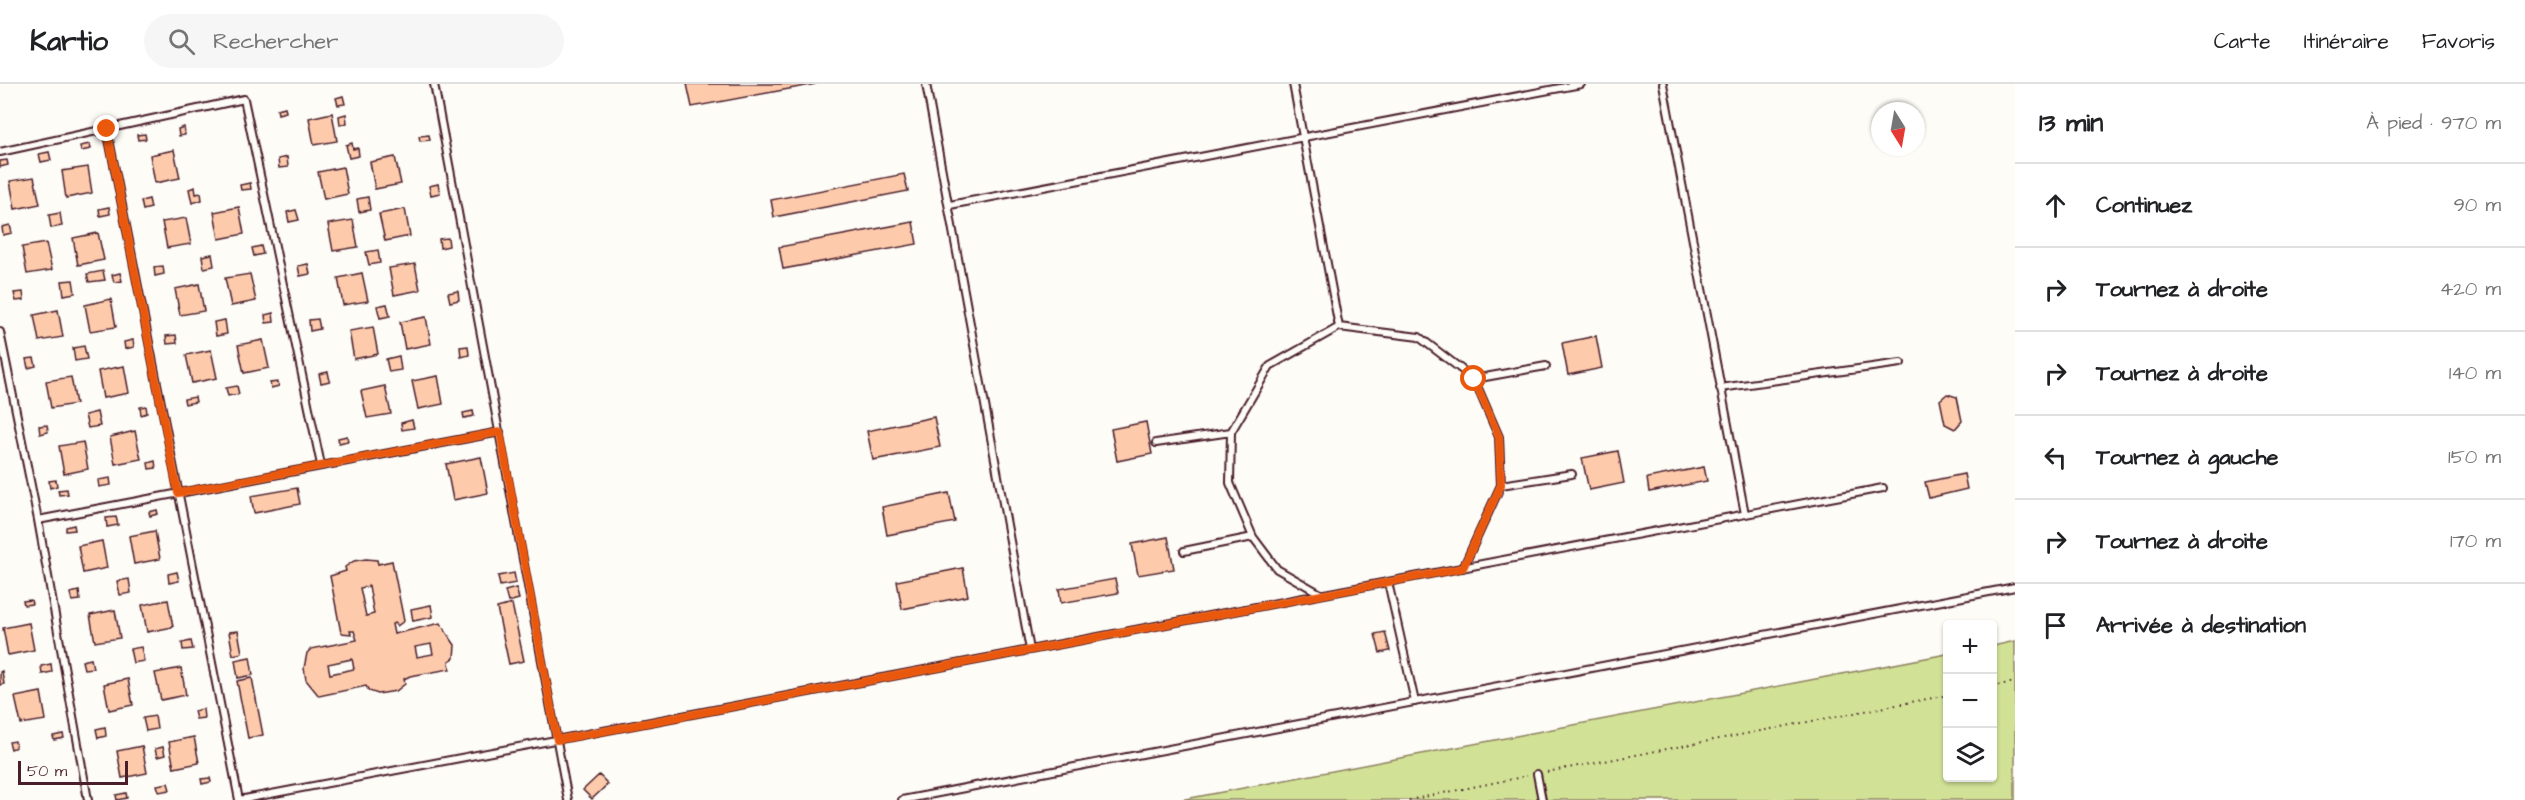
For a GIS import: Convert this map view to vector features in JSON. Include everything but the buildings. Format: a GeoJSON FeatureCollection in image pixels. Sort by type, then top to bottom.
{"type":"FeatureCollection","features":[{"type":"Feature","properties":{"kind":"lane"},"geometry":{"type":"LineString","coordinates":[[434,84],[568,800]]}},
{"type":"Feature","properties":{"kind":"lane"},"geometry":{"type":"LineString","coordinates":[[926,84],[1030,650]]}},
{"type":"Feature","properties":{"kind":"lane"},"geometry":{"type":"LineString","coordinates":[[1293,84],[1339,327]]}},
{"type":"Feature","properties":{"kind":"lane"},"geometry":{"type":"LineString","coordinates":[[950,205],[1581,84]]}},
{"type":"Feature","properties":{"kind":"lane"},"geometry":{"type":"LineString","coordinates":[[1663,84],[1744,514]]}},
{"type":"Feature","properties":{"kind":"lane"},"geometry":{"type":"LineString","coordinates":[[0,152],[244,99],[321,465]]}},
{"type":"Feature","properties":{"kind":"lane"},"geometry":{"type":"LineString","coordinates":[[107,129],[239,800],[1883,488]]}},
{"type":"Feature","properties":{"kind":"lane"},"geometry":{"type":"LineString","coordinates":[[1321,595],[1277,569],[1253,537],[1230,483],[1231,432],[1270,366],[1339,327],[1419,337],[1474,379],[1499,437],[1501,485],[1463,568]]}},
{"type":"Feature","properties":{"kind":"lane"},"geometry":{"type":"LineString","coordinates":[[0,332],[38,520],[88,800]]}},
{"type":"Feature","properties":{"kind":"lane"},"geometry":{"type":"LineString","coordinates":[[1720,388],[1901,363]]}},
{"type":"Feature","properties":{"kind":"lane"},"geometry":{"type":"LineString","coordinates":[[1474,379],[1546,366]]}},
{"type":"Feature","properties":{"kind":"lane"},"geometry":{"type":"LineString","coordinates":[[38,520],[500,432]]}},
{"type":"Feature","properties":{"kind":"lane"},"geometry":{"type":"LineString","coordinates":[[1156,443],[1231,432]]}},
{"type":"Feature","properties":{"kind":"lane"},"geometry":{"type":"LineString","coordinates":[[1501,485],[1572,474]]}},
{"type":"Feature","properties":{"kind":"lane"},"geometry":{"type":"LineString","coordinates":[[1184,551],[1253,537]]}},
{"type":"Feature","properties":{"kind":"lane"},"geometry":{"type":"LineString","coordinates":[[1388,582],[1415,702]]}},
{"type":"Feature","properties":{"kind":"lane"},"geometry":{"type":"LineString","coordinates":[[902,800],[2015,587]]}},
{"type":"Feature","properties":{"kind":"lane"},"geometry":{"type":"LineString","coordinates":[[1537,774],[1542,800]]}},
{"type":"Feature","properties":{"kind":"path"},"geometry":{"type":"LineString","coordinates":[[1997,685],[2015,682]]}},
{"type":"Feature","properties":{"kind":"path"},"geometry":{"type":"LineString","coordinates":[[1409,800],[1943,695]]}},
{"type":"Feature","properties":{"kind":"green space"},"geometry":{"type":"Polygon","coordinates":[[[2015,641],[2015,800],[1180,800],[1943,655],[1943,782],[1997,782],[1997,645],[2015,641]]]}},
{"type":"Feature","properties":{"kind":"route"},"geometry":{"type":"LineString","coordinates":[[107,129],[178,493],[500,432],[557,740],[1463,568],[1501,485],[1499,437],[1474,379]]}}]}
